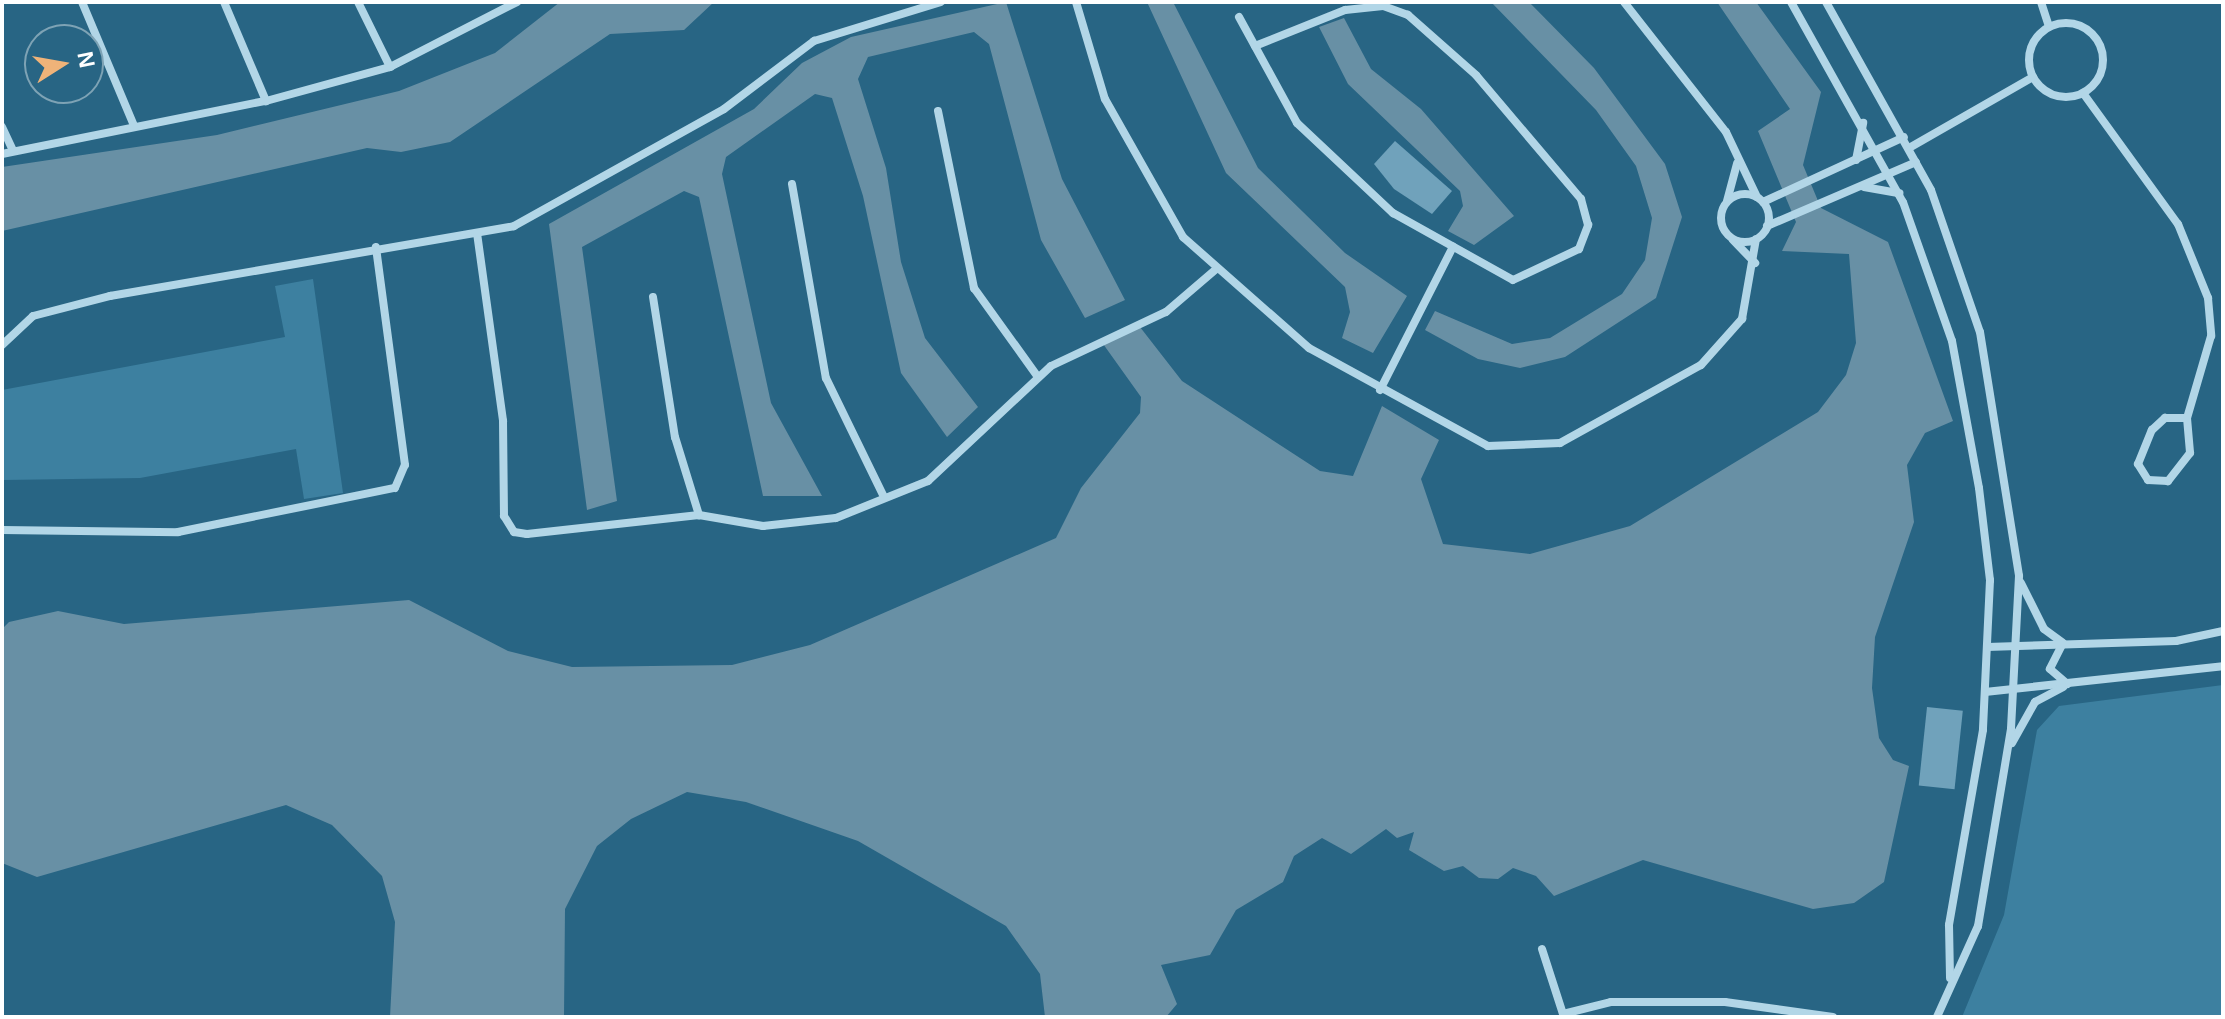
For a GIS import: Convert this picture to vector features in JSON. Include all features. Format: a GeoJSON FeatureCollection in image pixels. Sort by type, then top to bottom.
{"type":"FeatureCollection","features":[{"type":"Feature","properties":{"kind":"street"},"geometry":{"type":"LineString","coordinates":[[82,2],[134,126]]}},
{"type":"Feature","properties":{"kind":"street"},"geometry":{"type":"LineString","coordinates":[[224,2],[266,101]]}},
{"type":"Feature","properties":{"kind":"street"},"geometry":{"type":"LineString","coordinates":[[358,2],[390,67]]}},
{"type":"Feature","properties":{"kind":"street"},"geometry":{"type":"LineString","coordinates":[[2,154],[266,101],[390,67],[517,2]]}},
{"type":"Feature","properties":{"kind":"street"},"geometry":{"type":"LineString","coordinates":[[2,345],[15,326],[65,306],[376,247],[514,226],[586,190],[724,109],[814,41],[941,2]]}},
{"type":"Feature","properties":{"kind":"street"},"geometry":{"type":"LineString","coordinates":[[1076,2],[1089,59],[1157,202],[1215,270],[1309,348],[1380,390],[1488,446],[1560,443],[1720,350],[1748,303],[1756,239],[1767,226],[1916,162]]}},
{"type":"Feature","properties":{"kind":"street"},"geometry":{"type":"LineString","coordinates":[[1624,2],[1726,132],[1737,163],[1760,199],[1767,226]]}},
{"type":"Feature","properties":{"kind":"street"},"geometry":{"type":"LineString","coordinates":[[1791,2],[1863,123],[1899,193],[1952,341],[1985,534],[1985,692],[1949,925],[1950,978]]}},
{"type":"Feature","properties":{"kind":"street"},"geometry":{"type":"LineString","coordinates":[[1826,2],[1916,162],[1980,332],[2019,578],[2008,750],[1978,926],[1950,978],[1937,1017]]}},
{"type":"Feature","properties":{"kind":"street"},"geometry":{"type":"LineString","coordinates":[[2041,2],[2049,27]]}},
{"type":"Feature","properties":{"kind":"street"},"geometry":{"type":"LineString","coordinates":[[1239,17],[1255,46],[1315,145],[1393,213],[1453,247],[1522,280],[1579,249],[1586,212],[1519,121],[1408,15],[1383,6],[1345,10],[1314,19],[1255,46]]}},
{"type":"Feature","properties":{"kind":"street"},"geometry":{"type":"LineString","coordinates":[[2077,25],[2099,43],[2101,71],[2083,93],[2055,96],[2033,77],[2031,49],[2049,27],[2077,25]]}},
{"type":"Feature","properties":{"kind":"street"},"geometry":{"type":"LineString","coordinates":[[1909,148],[2033,77]]}},
{"type":"Feature","properties":{"kind":"street"},"geometry":{"type":"LineString","coordinates":[[2083,93],[2197,261],[2211,336],[2187,418],[2193,442],[2184,464],[2168,481],[2148,480],[2138,464],[2152,430],[2165,418],[2187,418]]}},
{"type":"Feature","properties":{"kind":"street"},"geometry":{"type":"LineString","coordinates":[[938,111],[974,288],[1038,377]]}},
{"type":"Feature","properties":{"kind":"street"},"geometry":{"type":"LineString","coordinates":[[1856,160],[1863,123]]}},
{"type":"Feature","properties":{"kind":"street"},"geometry":{"type":"LineString","coordinates":[[2,127],[13,151]]}},
{"type":"Feature","properties":{"kind":"street"},"geometry":{"type":"LineString","coordinates":[[1726,202],[1740,194],[1760,199],[1780,194],[1856,160],[1876,147],[1904,137]]}},
{"type":"Feature","properties":{"kind":"street"},"geometry":{"type":"LineString","coordinates":[[1737,163],[1721,217],[1732,238],[1755,263]]}},
{"type":"Feature","properties":{"kind":"street"},"geometry":{"type":"LineString","coordinates":[[792,184],[826,378],[884,497]]}},
{"type":"Feature","properties":{"kind":"street"},"geometry":{"type":"LineString","coordinates":[[1863,186],[1899,193]]}},
{"type":"Feature","properties":{"kind":"street"},"geometry":{"type":"LineString","coordinates":[[477,233],[503,421],[507,525],[527,534],[699,515],[729,525],[803,525],[884,497],[946,468],[1038,377],[1084,348],[1139,326],[1215,270]]}},
{"type":"Feature","properties":{"kind":"street"},"geometry":{"type":"LineString","coordinates":[[1732,238],[1756,239]]}},
{"type":"Feature","properties":{"kind":"street"},"geometry":{"type":"LineString","coordinates":[[2,530],[178,532],[395,488],[405,465],[376,247]]}},
{"type":"Feature","properties":{"kind":"street"},"geometry":{"type":"LineString","coordinates":[[1380,390],[1453,247]]}},
{"type":"Feature","properties":{"kind":"street"},"geometry":{"type":"LineString","coordinates":[[653,297],[675,437],[699,515]]}},
{"type":"Feature","properties":{"kind":"street"},"geometry":{"type":"LineString","coordinates":[[2019,578],[2044,629],[2063,643]]}},
{"type":"Feature","properties":{"kind":"street"},"geometry":{"type":"LineString","coordinates":[[1987,647],[2176,641],[2223,631]]}},
{"type":"Feature","properties":{"kind":"street"},"geometry":{"type":"LineString","coordinates":[[2063,643],[2050,669],[2067,684]]}},
{"type":"Feature","properties":{"kind":"street"},"geometry":{"type":"LineString","coordinates":[[1985,692],[2223,666]]}},
{"type":"Feature","properties":{"kind":"street"},"geometry":{"type":"LineString","coordinates":[[2008,750],[2035,702],[2067,684]]}},
{"type":"Feature","properties":{"kind":"street"},"geometry":{"type":"LineString","coordinates":[[1542,949],[1563,1014],[1611,1002],[1711,1001],[1833,1017]]}},
{"type":"Feature","properties":{"kind":"shaded area"},"geometry":{"type":"Polygon","coordinates":[[[560,2],[714,2],[684,30],[610,34],[450,142],[401,152],[367,148],[2,231],[2,167],[217,135],[399,91],[495,53],[560,2]]]}},
{"type":"Feature","properties":{"kind":"shaded area"},"geometry":{"type":"Polygon","coordinates":[[[1006,2],[1062,179],[1125,300],[1085,318],[1041,240],[989,44],[974,32],[868,57],[858,79],[886,168],[901,262],[925,338],[978,407],[947,437],[901,373],[863,196],[832,98],[815,94],[726,157],[722,174],[771,403],[822,496],[763,496],[699,197],[684,191],[582,247],[617,501],[587,510],[549,224],[754,109],[802,63],[851,37],[1006,2]]]}},
{"type":"Feature","properties":{"kind":"shaded area"},"geometry":{"type":"Polygon","coordinates":[[[1147,2],[1173,2],[1258,168],[1345,253],[1407,296],[1373,353],[1342,338],[1350,312],[1345,287],[1226,173],[1147,2]]]}},
{"type":"Feature","properties":{"kind":"shaded area"},"geometry":{"type":"Polygon","coordinates":[[[1491,2],[1529,2],[1594,68],[1665,164],[1682,217],[1656,298],[1565,357],[1520,368],[1478,359],[1425,330],[1435,311],[1512,344],[1550,338],[1622,294],[1645,260],[1652,218],[1636,166],[1596,110],[1491,2]]]}},
{"type":"Feature","properties":{"kind":"shaded area"},"geometry":{"type":"Polygon","coordinates":[[[1717,2],[1756,2],[1821,92],[1803,165],[1821,208],[1888,242],[1953,421],[1925,433],[1907,465],[1914,522],[1875,637],[1872,688],[1879,738],[1893,760],[1909,766],[1884,882],[1854,903],[1813,909],[1643,860],[1554,896],[1536,876],[1513,868],[1498,879],[1479,878],[1463,866],[1444,871],[1409,850],[1414,832],[1397,838],[1386,829],[1351,854],[1322,838],[1294,856],[1283,882],[1236,910],[1210,955],[1161,965],[1177,1004],[1166,1017],[1045,1017],[1040,974],[1006,926],[858,841],[746,802],[687,792],[631,819],[597,846],[565,909],[564,1017],[390,1017],[395,922],[382,876],[332,825],[286,805],[37,877],[2,863],[2,629],[9,622],[58,611],[124,624],[409,600],[508,651],[572,667],[732,665],[810,645],[1056,538],[1081,488],[1140,413],[1141,397],[1101,341],[1140,327],[1182,381],[1320,471],[1353,476],[1382,406],[1439,440],[1421,479],[1443,544],[1530,554],[1630,526],[1818,412],[1846,375],[1856,343],[1849,254],[1782,251],[1796,222],[1758,131],[1790,109],[1717,2]]]}},
{"type":"Feature","properties":{"kind":"shaded area"},"geometry":{"type":"Polygon","coordinates":[[[1344,18],[1371,69],[1421,109],[1514,216],[1474,245],[1448,231],[1463,206],[1460,191],[1348,84],[1319,27],[1344,18]]]}},
{"type":"Feature","properties":{"kind":"shaded area"},"geometry":{"type":"Polygon","coordinates":[[[313,279],[343,493],[304,499],[296,449],[140,478],[3,480],[2,390],[285,337],[275,286],[313,279]]]}},
{"type":"Feature","properties":{"kind":"shaded area"},"geometry":{"type":"Polygon","coordinates":[[[2223,685],[2223,1017],[1962,1017],[2004,915],[2037,730],[2059,706],[2223,685]]]}},
{"type":"Feature","properties":{"kind":"building"},"geometry":{"type":"Polygon","coordinates":[[[1395,141],[1452,191],[1432,214],[1394,189],[1374,164],[1395,141]]]}},
{"type":"Feature","properties":{"kind":"building"},"geometry":{"type":"Polygon","coordinates":[[[1927,707],[1963,711],[1955,789],[1919,786],[1927,707]]]}}]}
